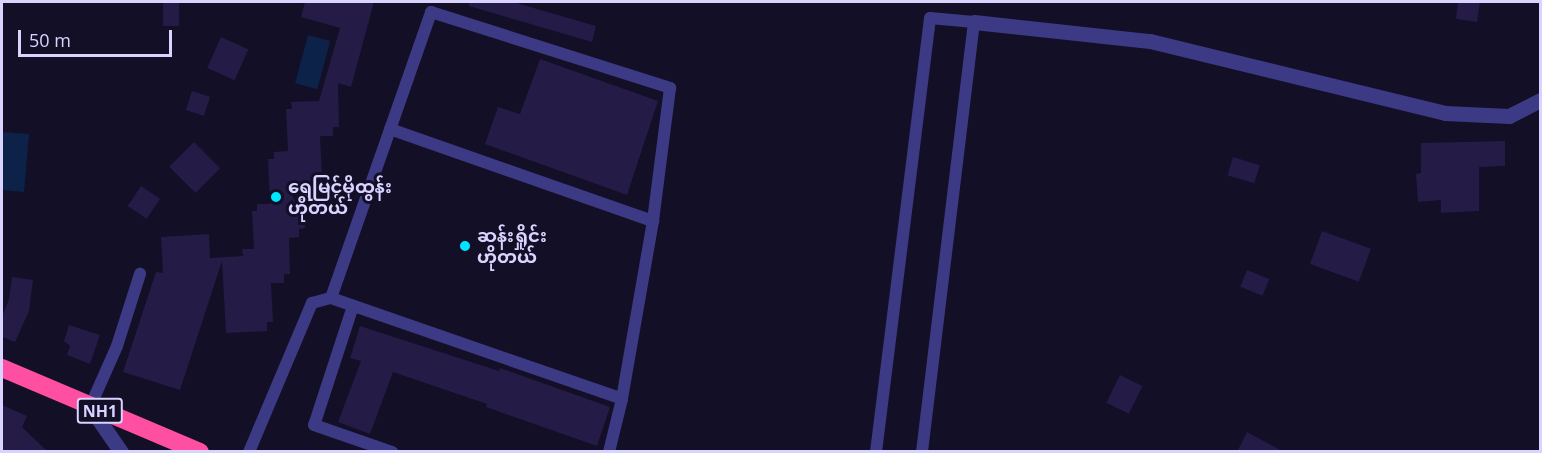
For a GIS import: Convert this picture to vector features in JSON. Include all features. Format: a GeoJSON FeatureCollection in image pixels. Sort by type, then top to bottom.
{"type":"FeatureCollection","features":[{"type":"Feature","properties":{"kind":"highway","name":"NH1"},"geometry":{"type":"LineString","coordinates":[[2,368],[200,452]]}},
{"type":"Feature","properties":{"kind":"street"},"geometry":{"type":"LineString","coordinates":[[974,22],[1150,40],[1445,113],[1509,116],[1540,100]]}},
{"type":"Feature","properties":{"kind":"street"},"geometry":{"type":"LineString","coordinates":[[90,407],[121,452]]}},
{"type":"Feature","properties":{"kind":"lane"},"geometry":{"type":"LineString","coordinates":[[331,298],[432,12],[670,88],[653,221],[622,399],[609,452]]}},
{"type":"Feature","properties":{"kind":"lane"},"geometry":{"type":"LineString","coordinates":[[876,452],[930,18],[974,22],[922,452]]}},
{"type":"Feature","properties":{"kind":"lane"},"geometry":{"type":"LineString","coordinates":[[390,129],[653,221]]}},
{"type":"Feature","properties":{"kind":"lane"},"geometry":{"type":"LineString","coordinates":[[90,407],[117,346],[140,274]]}},
{"type":"Feature","properties":{"kind":"lane"},"geometry":{"type":"LineString","coordinates":[[249,452],[312,303],[331,298],[622,399]]}},
{"type":"Feature","properties":{"kind":"lane"},"geometry":{"type":"LineString","coordinates":[[353,306],[314,425],[392,452]]}},
{"type":"Feature","properties":{"kind":"water"},"geometry":{"type":"Polygon","coordinates":[[[308,35],[330,41],[317,89],[295,83],[308,35]]]}},
{"type":"Feature","properties":{"kind":"water"},"geometry":{"type":"Polygon","coordinates":[[[2,132],[29,134],[24,192],[2,190],[2,132]]]}},
{"type":"Feature","properties":{"kind":"building"},"geometry":{"type":"Polygon","coordinates":[[[163,2],[179,2],[179,26],[163,26],[163,2]]]}},
{"type":"Feature","properties":{"kind":"building"},"geometry":{"type":"Polygon","coordinates":[[[305,2],[374,2],[351,87],[338,83],[339,127],[333,127],[333,136],[320,136],[322,176],[315,177],[316,185],[303,186],[305,228],[299,229],[299,237],[289,238],[290,274],[284,274],[284,283],[271,283],[273,322],[267,322],[267,331],[226,333],[222,261],[180,390],[123,372],[156,272],[163,273],[161,237],[209,234],[210,258],[243,256],[242,249],[254,249],[252,211],[257,211],[257,204],[270,204],[268,159],[274,159],[274,152],[288,151],[286,109],[292,109],[291,102],[319,101],[340,28],[301,17],[305,2]]]}},
{"type":"Feature","properties":{"kind":"building"},"geometry":{"type":"Polygon","coordinates":[[[469,2],[513,2],[596,26],[592,42],[469,6],[469,2]]]}},
{"type":"Feature","properties":{"kind":"building"},"geometry":{"type":"Polygon","coordinates":[[[1458,2],[1480,2],[1477,22],[1456,19],[1458,2]]]}},
{"type":"Feature","properties":{"kind":"building"},"geometry":{"type":"Polygon","coordinates":[[[221,37],[248,49],[235,80],[207,68],[221,37]]]}},
{"type":"Feature","properties":{"kind":"building"},"geometry":{"type":"Polygon","coordinates":[[[540,59],[658,101],[627,195],[485,144],[498,107],[520,114],[540,59]]]}},
{"type":"Feature","properties":{"kind":"building"},"geometry":{"type":"Polygon","coordinates":[[[192,91],[210,97],[204,116],[186,110],[192,91]]]}},
{"type":"Feature","properties":{"kind":"building"},"geometry":{"type":"Polygon","coordinates":[[[1505,141],[1505,166],[1479,167],[1479,211],[1441,213],[1441,200],[1418,202],[1416,174],[1421,173],[1421,143],[1505,141]]]}},
{"type":"Feature","properties":{"kind":"building"},"geometry":{"type":"Polygon","coordinates":[[[194,142],[220,168],[195,193],[169,167],[194,142]]]}},
{"type":"Feature","properties":{"kind":"building"},"geometry":{"type":"Polygon","coordinates":[[[1233,157],[1260,165],[1254,183],[1227,175],[1233,157]]]}},
{"type":"Feature","properties":{"kind":"building"},"geometry":{"type":"Polygon","coordinates":[[[141,186],[160,199],[147,219],[128,206],[141,186]]]}},
{"type":"Feature","properties":{"kind":"building"},"geometry":{"type":"Polygon","coordinates":[[[1322,231],[1371,249],[1359,282],[1310,264],[1322,231]]]}},
{"type":"Feature","properties":{"kind":"building"},"geometry":{"type":"Polygon","coordinates":[[[1247,270],[1269,279],[1263,296],[1240,287],[1247,270]]]}},
{"type":"Feature","properties":{"kind":"building"},"geometry":{"type":"Polygon","coordinates":[[[12,277],[33,280],[29,311],[15,342],[2,337],[2,317],[9,299],[12,277]]]}},
{"type":"Feature","properties":{"kind":"building"},"geometry":{"type":"Polygon","coordinates":[[[69,325],[100,335],[90,364],[67,355],[70,346],[64,341],[69,325]]]}},
{"type":"Feature","properties":{"kind":"building"},"geometry":{"type":"Polygon","coordinates":[[[360,326],[499,371],[500,368],[610,407],[597,446],[486,407],[487,404],[393,372],[370,434],[338,422],[361,361],[350,358],[360,326]]]}},
{"type":"Feature","properties":{"kind":"building"},"geometry":{"type":"Polygon","coordinates":[[[1120,375],[1142,386],[1129,414],[1106,403],[1120,375]]]}},
{"type":"Feature","properties":{"kind":"building"},"geometry":{"type":"Polygon","coordinates":[[[2,405],[27,416],[22,427],[48,452],[2,452],[2,405]]]}},
{"type":"Feature","properties":{"kind":"building"},"geometry":{"type":"Polygon","coordinates":[[[1247,432],[1284,452],[1237,452],[1247,432]]]}},
{"type":"Feature","properties":{"kind":"place","name":"ရွှေမြင့်မိုထွန်း ဟိုတယ်"},"geometry":{"type":"Point","coordinates":[276,197]}},
{"type":"Feature","properties":{"kind":"place","name":"ဆန်းရှိုင်း ဟိုတယ်"},"geometry":{"type":"Point","coordinates":[465,246]}}]}
